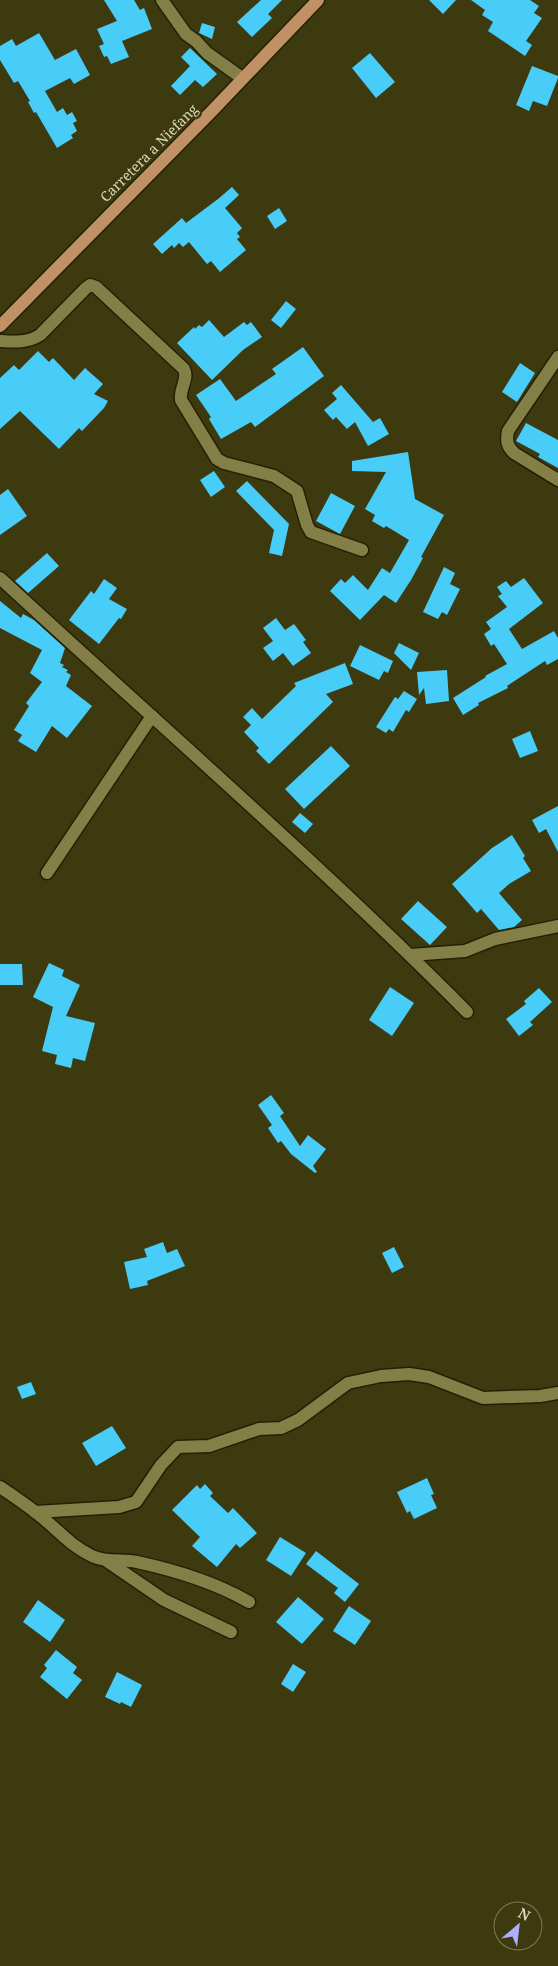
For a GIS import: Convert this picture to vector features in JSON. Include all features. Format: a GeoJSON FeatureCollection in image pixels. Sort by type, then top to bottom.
{"type":"FeatureCollection","features":[{"type":"Feature","properties":{"kind":"main road","name":"Carretera a Niefang"},"geometry":{"type":"LineString","coordinates":[[0,326],[212,112],[242,78],[318,0]]}},
{"type":"Feature","properties":{"kind":"street"},"geometry":{"type":"LineString","coordinates":[[162,0],[186,34],[196,41],[207,53],[242,78]]}},
{"type":"Feature","properties":{"kind":"street"},"geometry":{"type":"LineString","coordinates":[[0,341],[22,342],[32,340],[40,335],[86,288],[90,285],[96,287],[184,368],[186,378],[180,392],[181,400],[216,459],[224,463],[274,476],[297,491],[307,525],[311,532],[362,550]]}},
{"type":"Feature","properties":{"kind":"street"},"geometry":{"type":"LineString","coordinates":[[558,357],[508,431],[506,439],[508,447],[514,454],[558,480]]}},
{"type":"Feature","properties":{"kind":"street"},"geometry":{"type":"LineString","coordinates":[[0,578],[186,745],[410,955],[467,1012]]}},
{"type":"Feature","properties":{"kind":"street"},"geometry":{"type":"LineString","coordinates":[[47,873],[152,716]]}},
{"type":"Feature","properties":{"kind":"street"},"geometry":{"type":"LineString","coordinates":[[410,955],[465,951],[495,939],[558,926]]}},
{"type":"Feature","properties":{"kind":"street"},"geometry":{"type":"LineString","coordinates":[[35,1512],[119,1507],[136,1502],[161,1465],[178,1447],[209,1446],[260,1429],[281,1428],[298,1420],[348,1383],[381,1376],[409,1374],[429,1377],[483,1398],[540,1396],[558,1393]]}},
{"type":"Feature","properties":{"kind":"street"},"geometry":{"type":"LineString","coordinates":[[0,1487],[35,1512],[66,1541],[93,1556],[107,1561],[164,1600],[231,1632]]}},
{"type":"Feature","properties":{"kind":"street"},"geometry":{"type":"LineString","coordinates":[[107,1561],[135,1562],[207,1582],[249,1602]]}},
{"type":"Feature","properties":{"kind":"building"},"geometry":{"type":"Polygon","coordinates":[[[104,0],[134,0],[140,10],[144,8],[152,29],[122,41],[129,57],[111,64],[107,56],[104,57],[99,46],[104,44],[97,29],[117,21],[104,0]]]}},
{"type":"Feature","properties":{"kind":"building"},"geometry":{"type":"Polygon","coordinates":[[[261,0],[282,0],[268,14],[272,18],[252,37],[237,22],[261,0]]]}},
{"type":"Feature","properties":{"kind":"building"},"geometry":{"type":"Polygon","coordinates":[[[429,0],[456,0],[443,14],[429,0]]]}},
{"type":"Feature","properties":{"kind":"building"},"geometry":{"type":"Polygon","coordinates":[[[471,0],[530,0],[539,6],[534,13],[542,18],[526,41],[532,45],[525,56],[488,31],[493,22],[482,15],[485,10],[471,0]]]}},
{"type":"Feature","properties":{"kind":"building"},"geometry":{"type":"Polygon","coordinates":[[[202,23],[215,27],[212,39],[199,33],[202,23]]]}},
{"type":"Feature","properties":{"kind":"building"},"geometry":{"type":"Polygon","coordinates":[[[39,33],[55,60],[76,49],[90,75],[74,84],[70,78],[45,91],[57,112],[63,108],[67,115],[72,112],[77,121],[73,123],[77,131],[71,135],[73,138],[57,148],[36,112],[34,113],[28,102],[30,101],[18,81],[14,83],[0,60],[0,46],[12,39],[16,46],[39,33]]]}},
{"type":"Feature","properties":{"kind":"building"},"geometry":{"type":"Polygon","coordinates":[[[190,48],[217,74],[203,87],[195,80],[180,95],[171,86],[190,66],[181,57],[190,48]]]}},
{"type":"Feature","properties":{"kind":"building"},"geometry":{"type":"Polygon","coordinates":[[[370,53],[395,82],[376,98],[352,68],[370,53]]]}},
{"type":"Feature","properties":{"kind":"building"},"geometry":{"type":"Polygon","coordinates":[[[532,66],[558,76],[558,78],[547,106],[533,101],[529,111],[516,105],[532,66]]]}},
{"type":"Feature","properties":{"kind":"building"},"geometry":{"type":"Polygon","coordinates":[[[232,187],[239,195],[225,208],[242,228],[237,233],[240,237],[237,239],[246,250],[220,272],[211,261],[207,264],[189,242],[183,247],[179,243],[174,248],[172,245],[162,254],[153,244],[182,218],[186,223],[232,187]]]}},
{"type":"Feature","properties":{"kind":"building"},"geometry":{"type":"Polygon","coordinates":[[[279,208],[287,221],[275,229],[267,216],[279,208]]]}},
{"type":"Feature","properties":{"kind":"building"},"geometry":{"type":"Polygon","coordinates":[[[286,301],[296,309],[281,328],[271,320],[286,301]]]}},
{"type":"Feature","properties":{"kind":"building"},"geometry":{"type":"Polygon","coordinates":[[[209,320],[224,337],[244,322],[247,325],[251,322],[262,337],[243,350],[212,380],[177,343],[194,327],[195,329],[199,325],[202,327],[209,320]]]}},
{"type":"Feature","properties":{"kind":"building"},"geometry":{"type":"Polygon","coordinates":[[[303,347],[324,376],[255,427],[251,422],[221,439],[209,419],[211,417],[196,395],[220,379],[236,401],[276,374],[272,369],[303,347]]]}},
{"type":"Feature","properties":{"kind":"building"},"geometry":{"type":"Polygon","coordinates":[[[38,351],[49,362],[53,358],[74,380],[85,368],[103,384],[94,394],[108,401],[104,408],[82,431],[79,428],[59,449],[20,411],[0,429],[0,378],[14,365],[19,370],[38,351]]]}},
{"type":"Feature","properties":{"kind":"building"},"geometry":{"type":"Polygon","coordinates":[[[520,363],[535,373],[517,402],[502,392],[520,363]]]}},
{"type":"Feature","properties":{"kind":"building"},"geometry":{"type":"Polygon","coordinates":[[[341,385],[373,422],[380,418],[389,434],[368,446],[355,422],[347,429],[336,417],[333,420],[324,410],[337,399],[332,393],[341,385]]]}},
{"type":"Feature","properties":{"kind":"building"},"geometry":{"type":"Polygon","coordinates":[[[526,423],[558,440],[558,468],[538,457],[540,454],[516,441],[526,423]]]}},
{"type":"Feature","properties":{"kind":"building"},"geometry":{"type":"Polygon","coordinates":[[[408,452],[415,499],[444,515],[411,580],[396,603],[384,595],[360,620],[330,591],[341,579],[345,583],[353,575],[368,590],[382,568],[390,573],[409,540],[386,526],[384,528],[372,521],[375,515],[365,509],[386,472],[352,471],[352,461],[408,452]]]}},
{"type":"Feature","properties":{"kind":"building"},"geometry":{"type":"Polygon","coordinates":[[[214,471],[225,487],[211,497],[200,480],[214,471]]]}},
{"type":"Feature","properties":{"kind":"building"},"geometry":{"type":"Polygon","coordinates":[[[247,481],[289,524],[282,556],[269,553],[274,530],[236,491],[247,481]]]}},
{"type":"Feature","properties":{"kind":"building"},"geometry":{"type":"Polygon","coordinates":[[[8,489],[27,516],[0,535],[0,495],[8,489]]]}},
{"type":"Feature","properties":{"kind":"building"},"geometry":{"type":"Polygon","coordinates":[[[331,493],[355,506],[340,534],[316,521],[331,493]]]}},
{"type":"Feature","properties":{"kind":"building"},"geometry":{"type":"Polygon","coordinates":[[[47,553],[59,566],[28,593],[15,581],[47,553]]]}},
{"type":"Feature","properties":{"kind":"building"},"geometry":{"type":"Polygon","coordinates":[[[444,567],[455,573],[450,584],[460,589],[447,615],[442,612],[438,619],[423,612],[444,567]]]}},
{"type":"Feature","properties":{"kind":"building"},"geometry":{"type":"Polygon","coordinates":[[[524,578],[543,603],[509,629],[522,649],[554,631],[558,638],[558,659],[547,665],[545,661],[507,686],[508,688],[478,703],[479,705],[463,715],[453,698],[485,676],[507,664],[494,644],[491,646],[484,634],[491,629],[486,622],[507,607],[498,596],[502,594],[497,587],[506,581],[511,587],[524,578]]]}},
{"type":"Feature","properties":{"kind":"building"},"geometry":{"type":"Polygon","coordinates":[[[104,579],[117,588],[109,599],[127,609],[121,619],[119,618],[99,644],[69,620],[91,591],[94,594],[104,579]]]}},
{"type":"Feature","properties":{"kind":"building"},"geometry":{"type":"Polygon","coordinates":[[[0,601],[21,618],[23,614],[34,620],[65,648],[60,663],[64,665],[62,667],[68,670],[66,672],[71,675],[66,686],[92,706],[67,738],[52,726],[36,752],[18,741],[22,735],[14,730],[29,706],[26,703],[42,682],[30,673],[42,650],[0,628],[0,601]]]}},
{"type":"Feature","properties":{"kind":"building"},"geometry":{"type":"Polygon","coordinates":[[[276,618],[285,630],[294,624],[306,640],[303,642],[311,653],[293,666],[283,653],[273,661],[263,648],[273,641],[263,628],[276,618]]]}},
{"type":"Feature","properties":{"kind":"building"},"geometry":{"type":"Polygon","coordinates":[[[399,643],[419,653],[411,670],[394,653],[399,643]]]}},
{"type":"Feature","properties":{"kind":"building"},"geometry":{"type":"Polygon","coordinates":[[[360,645],[393,661],[388,673],[384,671],[379,680],[350,666],[360,645]]]}},
{"type":"Feature","properties":{"kind":"building"},"geometry":{"type":"Polygon","coordinates":[[[345,663],[353,684],[326,694],[333,702],[269,764],[256,751],[259,748],[244,732],[251,725],[243,717],[252,708],[262,719],[296,686],[294,683],[345,663]]]}},
{"type":"Feature","properties":{"kind":"building"},"geometry":{"type":"Polygon","coordinates":[[[447,670],[449,701],[426,704],[424,688],[419,695],[417,672],[447,670]]]}},
{"type":"Feature","properties":{"kind":"building"},"geometry":{"type":"Polygon","coordinates":[[[404,691],[417,699],[409,712],[406,710],[393,732],[389,729],[386,733],[376,727],[395,697],[398,699],[404,691]]]}},
{"type":"Feature","properties":{"kind":"building"},"geometry":{"type":"Polygon","coordinates":[[[530,731],[538,751],[520,758],[512,739],[530,731]]]}},
{"type":"Feature","properties":{"kind":"building"},"geometry":{"type":"Polygon","coordinates":[[[331,746],[350,766],[304,809],[285,789],[331,746]]]}},
{"type":"Feature","properties":{"kind":"building"},"geometry":{"type":"Polygon","coordinates":[[[558,806],[558,852],[546,829],[539,833],[532,820],[558,806]]]}},
{"type":"Feature","properties":{"kind":"building"},"geometry":{"type":"Polygon","coordinates":[[[300,813],[313,824],[305,833],[292,822],[300,813]]]}},
{"type":"Feature","properties":{"kind":"building"},"geometry":{"type":"Polygon","coordinates":[[[512,835],[525,856],[523,858],[531,871],[509,884],[499,893],[522,920],[514,927],[499,930],[481,909],[477,913],[452,884],[492,848],[512,835]]]}},
{"type":"Feature","properties":{"kind":"building"},"geometry":{"type":"Polygon","coordinates":[[[418,901],[447,927],[430,945],[401,919],[418,901]]]}},
{"type":"Feature","properties":{"kind":"building"},"geometry":{"type":"Polygon","coordinates":[[[49,963],[64,970],[62,976],[80,985],[66,1016],[95,1023],[85,1061],[73,1058],[71,1068],[55,1064],[57,1055],[42,1051],[53,1007],[33,997],[49,963]]]}},
{"type":"Feature","properties":{"kind":"building"},"geometry":{"type":"Polygon","coordinates":[[[0,964],[22,964],[23,985],[0,985],[0,964]]]}},
{"type":"Feature","properties":{"kind":"building"},"geometry":{"type":"Polygon","coordinates":[[[390,987],[414,1003],[392,1036],[369,1020],[390,987]]]}},
{"type":"Feature","properties":{"kind":"building"},"geometry":{"type":"Polygon","coordinates":[[[539,988],[552,1002],[530,1022],[533,1025],[519,1036],[506,1019],[526,1004],[524,1001],[539,988]]]}},
{"type":"Feature","properties":{"kind":"building"},"geometry":{"type":"Polygon","coordinates":[[[271,1095],[284,1113],[280,1116],[300,1146],[308,1135],[326,1149],[313,1166],[317,1172],[315,1173],[291,1154],[281,1141],[278,1143],[268,1128],[272,1125],[258,1105],[271,1095]]]}},
{"type":"Feature","properties":{"kind":"building"},"geometry":{"type":"Polygon","coordinates":[[[163,1242],[167,1253],[177,1249],[185,1266],[147,1281],[148,1285],[130,1289],[124,1262],[147,1257],[144,1249],[163,1242]]]}},
{"type":"Feature","properties":{"kind":"building"},"geometry":{"type":"Polygon","coordinates":[[[394,1247],[404,1267],[392,1273],[382,1253],[394,1247]]]}},
{"type":"Feature","properties":{"kind":"building"},"geometry":{"type":"Polygon","coordinates":[[[31,1382],[36,1394],[22,1399],[17,1387],[31,1382]]]}},
{"type":"Feature","properties":{"kind":"building"},"geometry":{"type":"Polygon","coordinates":[[[112,1426],[126,1448],[96,1466],[82,1443],[112,1426]]]}},
{"type":"Feature","properties":{"kind":"building"},"geometry":{"type":"Polygon","coordinates":[[[427,1478],[434,1494],[431,1495],[437,1508],[414,1519],[410,1511],[407,1513],[397,1492],[427,1478]]]}},
{"type":"Feature","properties":{"kind":"building"},"geometry":{"type":"Polygon","coordinates":[[[205,1484],[213,1493],[210,1496],[228,1513],[233,1508],[257,1533],[240,1548],[236,1544],[217,1567],[192,1546],[200,1537],[172,1510],[197,1485],[200,1489],[205,1484]]]}},
{"type":"Feature","properties":{"kind":"building"},"geometry":{"type":"Polygon","coordinates":[[[280,1537],[306,1553],[291,1576],[266,1560],[280,1537]]]}},
{"type":"Feature","properties":{"kind":"building"},"geometry":{"type":"Polygon","coordinates":[[[316,1551],[359,1584],[345,1602],[334,1593],[338,1588],[306,1564],[316,1551]]]}},
{"type":"Feature","properties":{"kind":"building"},"geometry":{"type":"Polygon","coordinates":[[[298,1597],[324,1619],[302,1644],[276,1622],[298,1597]]]}},
{"type":"Feature","properties":{"kind":"building"},"geometry":{"type":"Polygon","coordinates":[[[38,1600],[65,1620],[50,1642],[23,1622],[38,1600]]]}},
{"type":"Feature","properties":{"kind":"building"},"geometry":{"type":"Polygon","coordinates":[[[349,1606],[371,1621],[355,1645],[333,1631],[349,1606]]]}},
{"type":"Feature","properties":{"kind":"building"},"geometry":{"type":"Polygon","coordinates":[[[56,1650],[77,1667],[73,1673],[82,1680],[67,1699],[40,1677],[47,1668],[44,1665],[56,1650]]]}},
{"type":"Feature","properties":{"kind":"building"},"geometry":{"type":"Polygon","coordinates":[[[293,1664],[306,1672],[293,1692],[281,1684],[293,1664]]]}},
{"type":"Feature","properties":{"kind":"building"},"geometry":{"type":"Polygon","coordinates":[[[117,1672],[142,1685],[131,1707],[105,1697],[117,1672]]]}}]}
